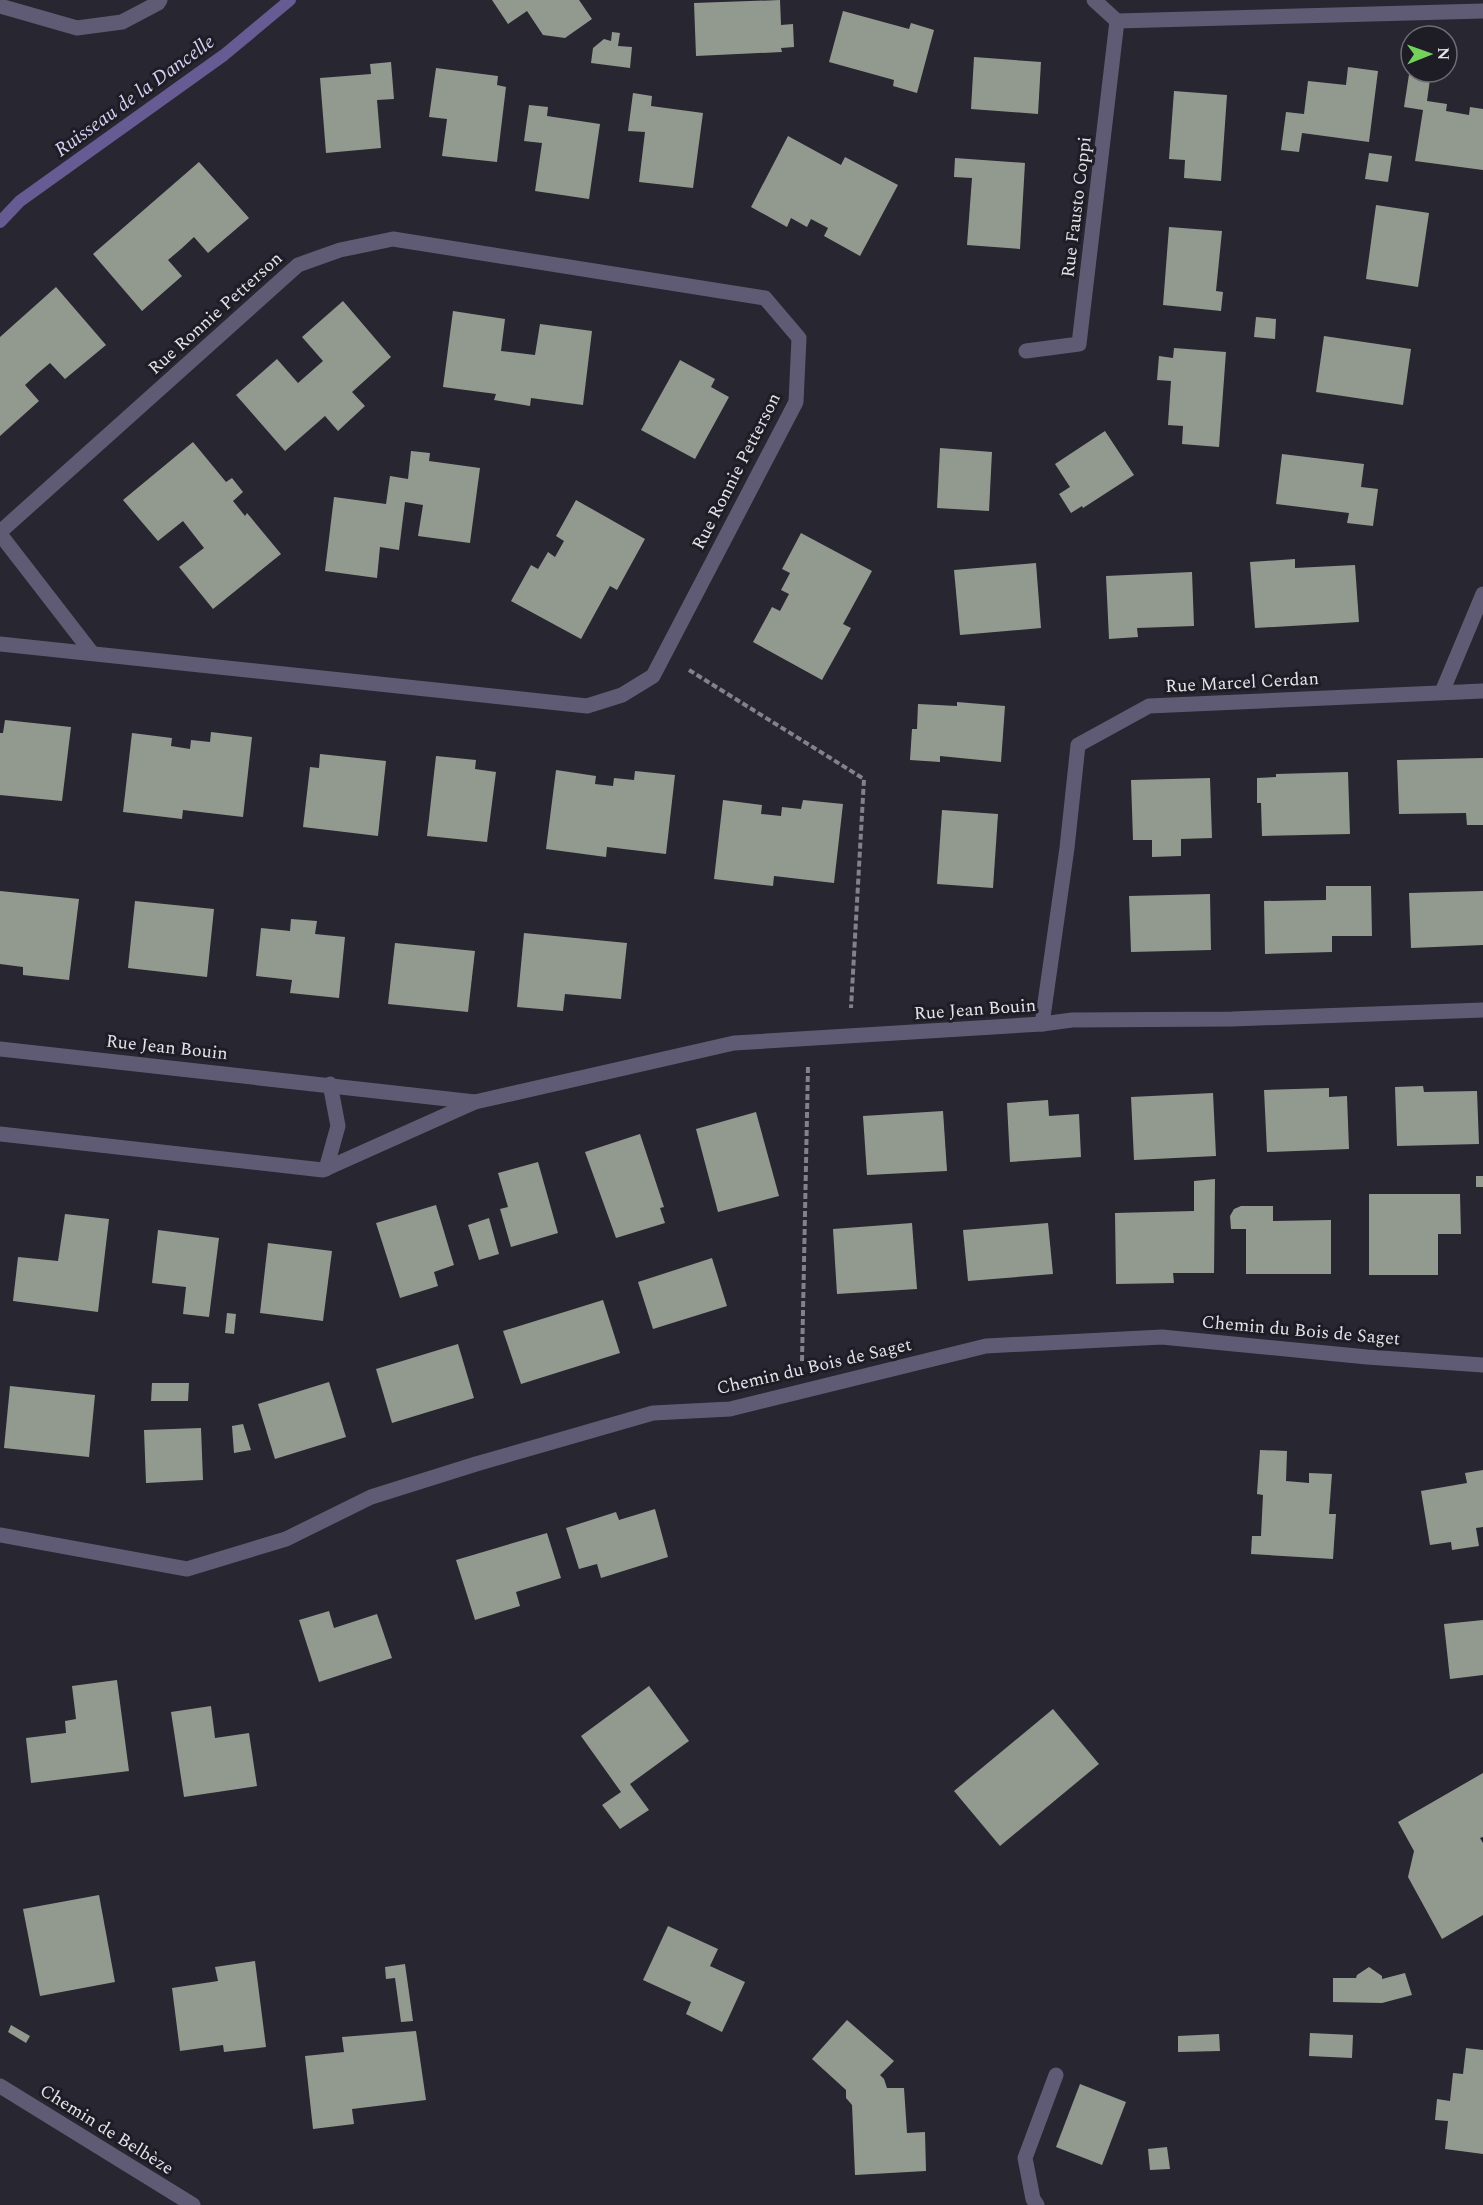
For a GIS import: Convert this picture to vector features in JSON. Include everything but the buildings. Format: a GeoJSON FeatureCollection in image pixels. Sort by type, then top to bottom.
{"type":"FeatureCollection","features":[{"type":"Feature","properties":{"kind":"street"},"geometry":{"type":"LineString","coordinates":[[0,6],[77,28],[122,22],[160,0]]}},
{"type":"Feature","properties":{"kind":"street"},"geometry":{"type":"LineString","coordinates":[[1094,0],[1117,21],[1483,11]]}},
{"type":"Feature","properties":{"kind":"street","name":"Rue Fausto Coppi"},"geometry":{"type":"LineString","coordinates":[[1026,351],[1079,344],[1117,21]]}},
{"type":"Feature","properties":{"kind":"street","name":"Rue Ronnie Petterson"},"geometry":{"type":"LineString","coordinates":[[0,644],[586,706],[622,695],[653,676],[796,402],[799,338],[765,298],[393,239],[340,250],[298,265],[0,533],[92,653]]}},
{"type":"Feature","properties":{"kind":"street"},"geometry":{"type":"LineString","coordinates":[[1442,692],[1483,594]]}},
{"type":"Feature","properties":{"kind":"street","name":"Rue Marcel Cerdan"},"geometry":{"type":"LineString","coordinates":[[1042,1024],[1067,848],[1078,746],[1149,706],[1483,691]]}},
{"type":"Feature","properties":{"kind":"street","name":"Rue Jean Bouin"},"geometry":{"type":"LineString","coordinates":[[326,1169],[475,1101],[734,1043],[1042,1024],[1072,1020],[1232,1019],[1483,1010]]}},
{"type":"Feature","properties":{"kind":"street","name":"Rue Jean Bouin"},"geometry":{"type":"LineString","coordinates":[[0,1049],[475,1101]]}},
{"type":"Feature","properties":{"kind":"street"},"geometry":{"type":"LineString","coordinates":[[0,1134],[326,1169],[338,1126],[330,1084]]}},
{"type":"Feature","properties":{"kind":"street","name":"Chemin du Bois de Saget"},"geometry":{"type":"LineString","coordinates":[[0,1535],[187,1569],[286,1539],[371,1497],[653,1413],[730,1409],[986,1346],[1162,1337],[1367,1357],[1483,1365]]}},
{"type":"Feature","properties":{"kind":"street"},"geometry":{"type":"LineString","coordinates":[[1037,2205],[1033,2199],[1025,2158],[1056,2075]]}},
{"type":"Feature","properties":{"kind":"street","name":"Chemin de Belbèze"},"geometry":{"type":"LineString","coordinates":[[0,2086],[193,2205]]}},
{"type":"Feature","properties":{"kind":"path"},"geometry":{"type":"LineString","coordinates":[[664,654],[864,779],[849,1036]]}},
{"type":"Feature","properties":{"kind":"path"},"geometry":{"type":"LineString","coordinates":[[802,1391],[808,1038]]}},
{"type":"Feature","properties":{"kind":"waterway","name":"Ruisseau de la Dancelle"},"geometry":{"type":"LineString","coordinates":[[0,222],[20,201],[224,55],[290,0]]}}]}
